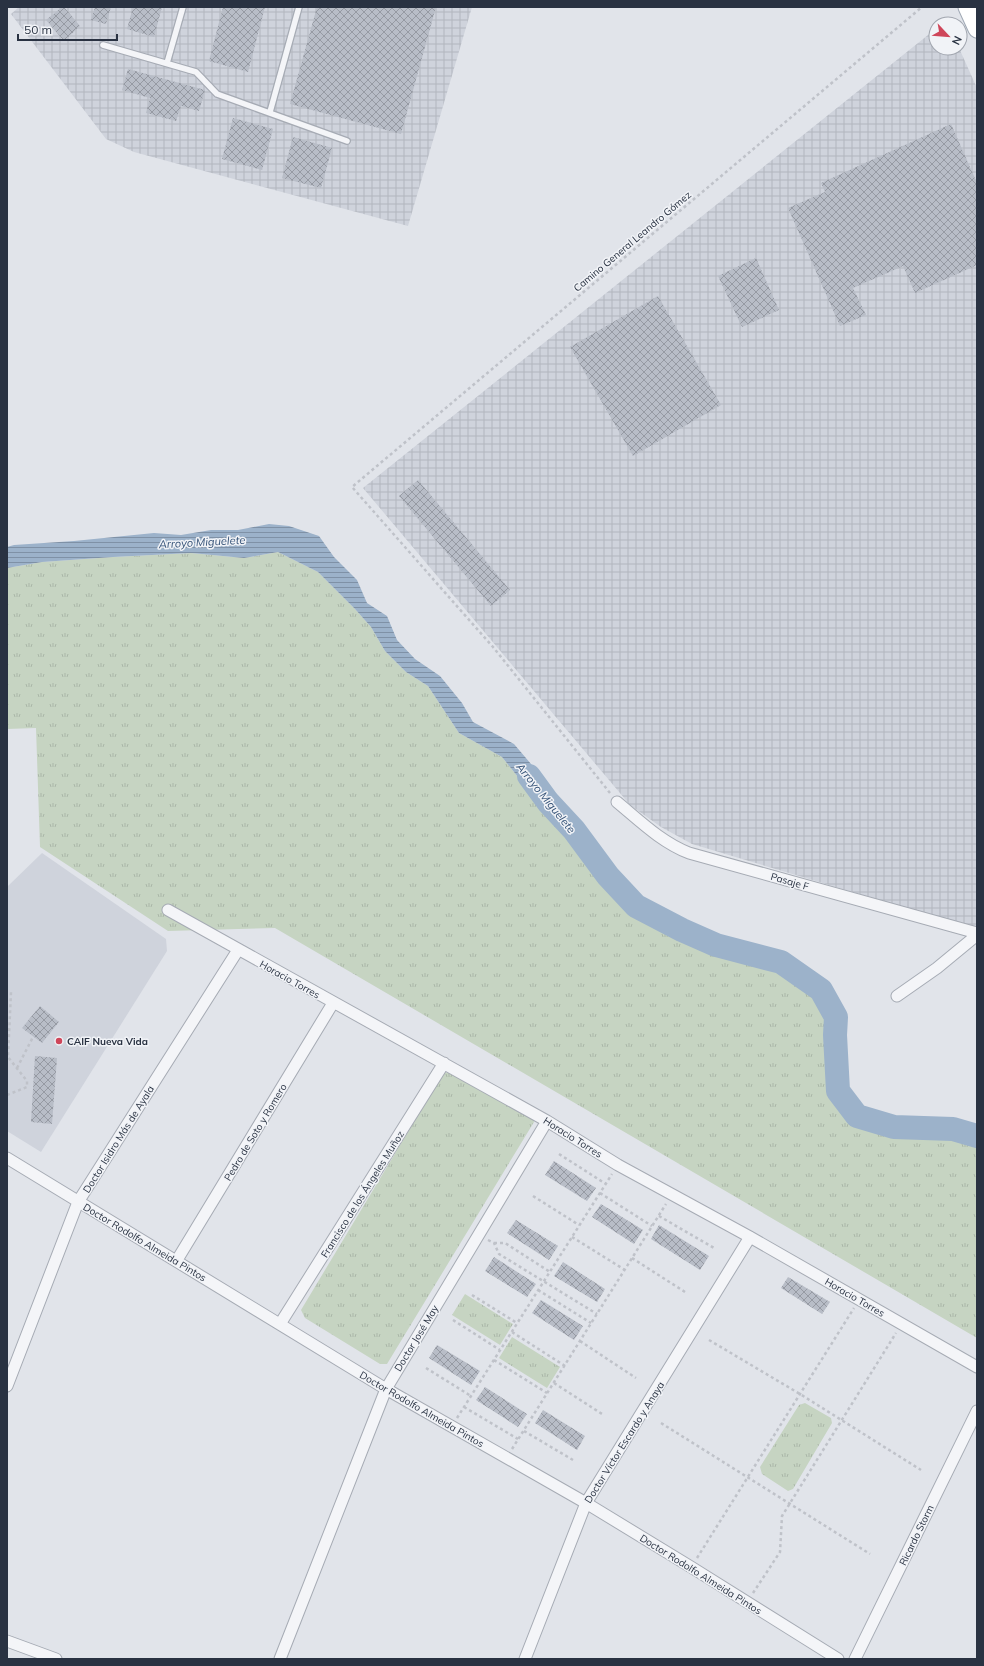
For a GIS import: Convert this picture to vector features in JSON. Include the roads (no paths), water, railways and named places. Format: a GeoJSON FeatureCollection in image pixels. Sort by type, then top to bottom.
{"type":"FeatureCollection","features":[{"type":"Feature","properties":{"kind":"main road"},"geometry":{"type":"LineString","coordinates":[[967,7],[977,29]]}},
{"type":"Feature","properties":{"kind":"street","name":"Pasaje F"},"geometry":{"type":"LineString","coordinates":[[617,802],[658,837],[674,847],[689,853],[977,934]]}},
{"type":"Feature","properties":{"kind":"street","name":"Horacio Torres"},"geometry":{"type":"LineString","coordinates":[[168,910],[547,1121],[618,1165],[750,1237],[977,1367]]}},
{"type":"Feature","properties":{"kind":"street"},"geometry":{"type":"LineString","coordinates":[[897,996],[937,968],[977,934]]}},
{"type":"Feature","properties":{"kind":"street","name":"Doctor Isidro Más de Ayala"},"geometry":{"type":"LineString","coordinates":[[7,1386],[78,1202],[238,950]]}},
{"type":"Feature","properties":{"kind":"street","name":"Pedro de Soto y Romero"},"geometry":{"type":"LineString","coordinates":[[177,1260],[333,1003]]}},
{"type":"Feature","properties":{"kind":"street","name":"Francisco de los Ángeles Muñoz"},"geometry":{"type":"LineString","coordinates":[[280,1324],[444,1063]]}},
{"type":"Feature","properties":{"kind":"street","name":"Doctor José May"},"geometry":{"type":"LineString","coordinates":[[280,1659],[386,1389],[547,1121]]}},
{"type":"Feature","properties":{"kind":"street","name":"Doctor Rodolfo Almeida Pintos"},"geometry":{"type":"LineString","coordinates":[[7,1158],[78,1202],[177,1260],[386,1389],[586,1503],[838,1659]]}},
{"type":"Feature","properties":{"kind":"street","name":"Doctor Víctor Escardo y Anaya"},"geometry":{"type":"LineString","coordinates":[[525,1659],[586,1503],[750,1237]]}},
{"type":"Feature","properties":{"kind":"street","name":"Ricardo Storm"},"geometry":{"type":"LineString","coordinates":[[855,1659],[977,1411]]}},
{"type":"Feature","properties":{"kind":"street"},"geometry":{"type":"LineString","coordinates":[[7,1641],[56,1659]]}},
{"type":"Feature","properties":{"kind":"lane"},"geometry":{"type":"LineString","coordinates":[[167,63],[183,7]]}},
{"type":"Feature","properties":{"kind":"lane"},"geometry":{"type":"LineString","coordinates":[[270,112],[299,7]]}},
{"type":"Feature","properties":{"kind":"lane"},"geometry":{"type":"LineString","coordinates":[[104,45],[196,72],[217,94],[347,141]]}},
{"type":"Feature","properties":{"kind":"water"},"geometry":{"type":"Polygon","coordinates":[[[269,524],[289,526],[319,536],[334,557],[357,580],[367,603],[387,616],[397,640],[415,659],[440,676],[462,703],[473,722],[514,744],[537,771],[548,802],[530,792],[502,757],[459,733],[428,686],[406,672],[385,651],[371,627],[318,572],[278,552],[244,558],[191,553],[113,557],[42,562],[7,568],[7,547],[14,545],[154,533],[181,535],[211,530],[238,530],[269,524]]]}},
{"type":"Feature","properties":{"kind":"waterway","name":"Arroyo Miguelete"},"geometry":{"type":"LineString","coordinates":[[529,776],[548,802],[574,830],[608,876],[636,906],[682,930],[716,945],[781,962],[821,990],[836,1017],[835,1035],[838,1091],[857,1116],[894,1127],[953,1129],[977,1136]]}},
{"type":"Feature","properties":{"kind":"place","name":"CAIF Nueva Vida"},"geometry":{"type":"Point","coordinates":[59,1041]}}]}
